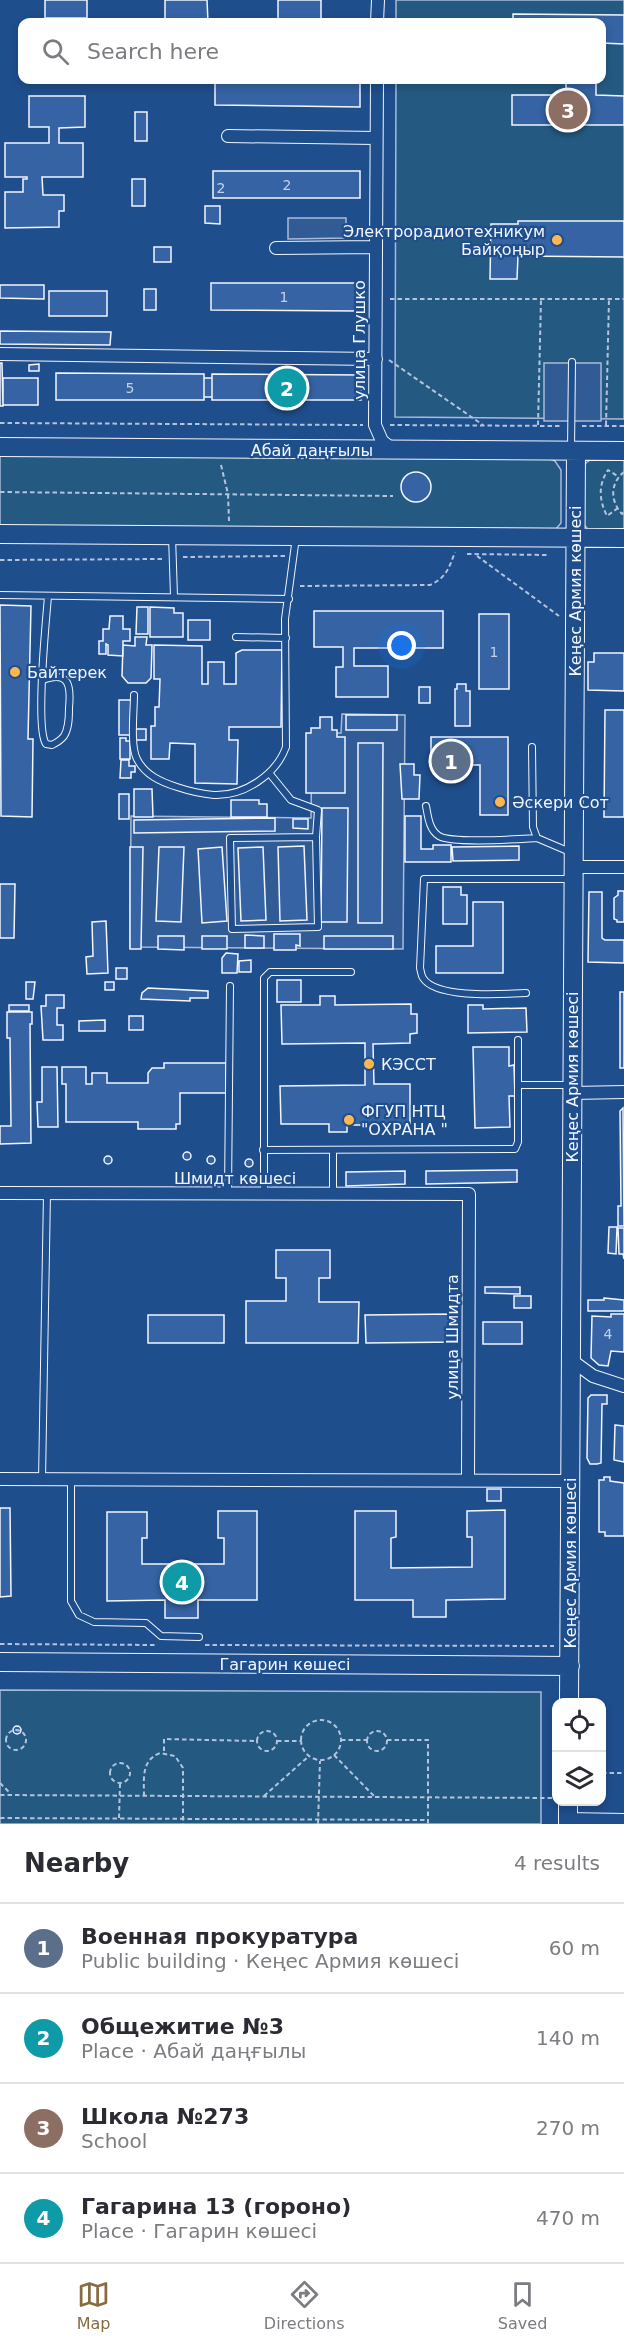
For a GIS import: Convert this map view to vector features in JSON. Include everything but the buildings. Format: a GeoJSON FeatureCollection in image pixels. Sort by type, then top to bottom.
{"type":"FeatureCollection","features":[{"type":"Feature","properties":{"kind":"main road","name":"Абай даңғылы"},"geometry":{"type":"LineString","coordinates":[[0,447],[624,451]]}},
{"type":"Feature","properties":{"kind":"main road","name":"Кеңес Армия көшесі"},"geometry":{"type":"LineString","coordinates":[[569,1698],[575,546],[573,451]]}},
{"type":"Feature","properties":{"kind":"main road"},"geometry":{"type":"LineString","coordinates":[[0,534],[296,536],[575,546],[624,538]]}},
{"type":"Feature","properties":{"kind":"main road","name":"Гагарин көшесі"},"geometry":{"type":"LineString","coordinates":[[0,1662],[570,1666]]}},
{"type":"Feature","properties":{"kind":"main road"},"geometry":{"type":"LineString","coordinates":[[564,1806],[568,1822],[624,1823]]}},
{"type":"Feature","properties":{"kind":"street"},"geometry":{"type":"LineString","coordinates":[[377,18],[378,0]]}},
{"type":"Feature","properties":{"kind":"street","name":"улица Глушко"},"geometry":{"type":"LineString","coordinates":[[375,425],[381,359],[375,248],[377,84]]}},
{"type":"Feature","properties":{"kind":"street"},"geometry":{"type":"LineString","coordinates":[[228,136],[376,138]]}},
{"type":"Feature","properties":{"kind":"street"},"geometry":{"type":"LineString","coordinates":[[276,248],[375,248]]}},
{"type":"Feature","properties":{"kind":"street"},"geometry":{"type":"LineString","coordinates":[[0,354],[381,359]]}},
{"type":"Feature","properties":{"kind":"street"},"geometry":{"type":"LineString","coordinates":[[375,425],[382,441],[393,450]]}},
{"type":"Feature","properties":{"kind":"street"},"geometry":{"type":"LineString","coordinates":[[573,867],[624,867]]}},
{"type":"Feature","properties":{"kind":"street"},"geometry":{"type":"LineString","coordinates":[[572,1089],[624,1092]]}},
{"type":"Feature","properties":{"kind":"street","name":"Шмидт көшесі"},"geometry":{"type":"LineString","coordinates":[[0,1193],[469,1194]]}},
{"type":"Feature","properties":{"kind":"street","name":"улица Шмидта"},"geometry":{"type":"LineString","coordinates":[[468,1480],[469,1194]]}},
{"type":"Feature","properties":{"kind":"street"},"geometry":{"type":"LineString","coordinates":[[571,1360],[593,1376],[624,1386]]}},
{"type":"Feature","properties":{"kind":"street"},"geometry":{"type":"LineString","coordinates":[[0,1479],[570,1481]]}},
{"type":"Feature","properties":{"kind":"lane"},"geometry":{"type":"LineString","coordinates":[[572,363],[573,451]]}},
{"type":"Feature","properties":{"kind":"lane"},"geometry":{"type":"LineString","coordinates":[[172,535],[174,596]]}},
{"type":"Feature","properties":{"kind":"lane"},"geometry":{"type":"LineString","coordinates":[[134,695],[136,758],[149,775],[168,785],[215,795],[235,792],[270,774],[282,759],[286,747],[285,619],[296,536]]}},
{"type":"Feature","properties":{"kind":"lane"},"geometry":{"type":"LineString","coordinates":[[0,595],[289,599]]}},
{"type":"Feature","properties":{"kind":"lane"},"geometry":{"type":"LineString","coordinates":[[43,680],[53,676],[60,677],[68,682],[70,688],[68,725],[63,737],[52,745],[46,744],[41,732],[43,680],[48,596]]}},
{"type":"Feature","properties":{"kind":"lane"},"geometry":{"type":"LineString","coordinates":[[236,637],[286,638]]}},
{"type":"Feature","properties":{"kind":"lane"},"geometry":{"type":"LineString","coordinates":[[532,747],[533,827],[537,838],[573,867]]}},
{"type":"Feature","properties":{"kind":"lane"},"geometry":{"type":"LineString","coordinates":[[270,774],[291,800],[318,810],[316,837],[318,927],[232,929],[230,838],[316,837]]}},
{"type":"Feature","properties":{"kind":"lane"},"geometry":{"type":"LineString","coordinates":[[426,806],[431,827],[439,836],[456,839],[537,838]]}},
{"type":"Feature","properties":{"kind":"lane"},"geometry":{"type":"LineString","coordinates":[[526,993],[468,994],[433,986],[423,978],[420,968],[424,879],[573,867]]}},
{"type":"Feature","properties":{"kind":"lane"},"geometry":{"type":"LineString","coordinates":[[264,1195],[264,978],[270,972],[351,972]]}},
{"type":"Feature","properties":{"kind":"lane"},"geometry":{"type":"LineString","coordinates":[[228,1195],[230,986]]}},
{"type":"Feature","properties":{"kind":"lane"},"geometry":{"type":"LineString","coordinates":[[263,1150],[515,1149],[518,1142],[518,1040]]}},
{"type":"Feature","properties":{"kind":"lane"},"geometry":{"type":"LineString","coordinates":[[519,1085],[572,1089]]}},
{"type":"Feature","properties":{"kind":"lane"},"geometry":{"type":"LineString","coordinates":[[333,1150],[333,1195]]}},
{"type":"Feature","properties":{"kind":"lane"},"geometry":{"type":"LineString","coordinates":[[42,1480],[47,1193]]}},
{"type":"Feature","properties":{"kind":"lane"},"geometry":{"type":"LineString","coordinates":[[71,1479],[71,1601],[79,1615],[94,1622],[146,1623],[161,1636],[199,1636]]}},
{"type":"Feature","properties":{"kind":"path"},"geometry":{"type":"LineString","coordinates":[[387,299],[624,299]]}},
{"type":"Feature","properties":{"kind":"path"},"geometry":{"type":"LineString","coordinates":[[538,426],[541,299]]}},
{"type":"Feature","properties":{"kind":"path"},"geometry":{"type":"LineString","coordinates":[[606,426],[609,299]]}},
{"type":"Feature","properties":{"kind":"path"},"geometry":{"type":"LineString","coordinates":[[381,359],[483,426]]}},
{"type":"Feature","properties":{"kind":"path"},"geometry":{"type":"LineString","coordinates":[[0,423],[624,426]]}},
{"type":"Feature","properties":{"kind":"path"},"geometry":{"type":"LineString","coordinates":[[218,424],[222,473],[228,494],[230,557]]}},
{"type":"Feature","properties":{"kind":"path"},"geometry":{"type":"LineString","coordinates":[[618,508],[607,516],[600,495],[602,480],[608,471],[619,477]]}},
{"type":"Feature","properties":{"kind":"path"},"geometry":{"type":"LineString","coordinates":[[624,472],[614,485],[613,495],[618,508],[622,514],[624,512]]}},
{"type":"Feature","properties":{"kind":"path"},"geometry":{"type":"LineString","coordinates":[[0,492],[393,496]]}},
{"type":"Feature","properties":{"kind":"path"},"geometry":{"type":"LineString","coordinates":[[465,554],[575,546]]}},
{"type":"Feature","properties":{"kind":"path"},"geometry":{"type":"LineString","coordinates":[[291,586],[430,585],[442,580],[448,571],[455,552],[446,551]]}},
{"type":"Feature","properties":{"kind":"path"},"geometry":{"type":"LineString","coordinates":[[475,555],[562,618]]}},
{"type":"Feature","properties":{"kind":"path"},"geometry":{"type":"LineString","coordinates":[[0,560],[161,560],[173,557],[295,556]]}},
{"type":"Feature","properties":{"kind":"path"},"geometry":{"type":"LineString","coordinates":[[0,1644],[166,1645]]}},
{"type":"Feature","properties":{"kind":"path"},"geometry":{"type":"LineString","coordinates":[[201,1645],[556,1646]]}},
{"type":"Feature","properties":{"kind":"path"},"geometry":{"type":"LineString","coordinates":[[320,1720],[334,1725],[339,1731],[341,1740],[334,1755],[320,1760],[309,1755],[301,1741],[306,1727],[320,1720]]}},
{"type":"Feature","properties":{"kind":"path"},"geometry":{"type":"LineString","coordinates":[[18,1730],[26,1735],[26,1743],[21,1749],[15,1750],[8,1746],[6,1739],[10,1732],[18,1730]]}},
{"type":"Feature","properties":{"kind":"path"},"geometry":{"type":"LineString","coordinates":[[267,1731],[274,1734],[277,1741],[274,1749],[266,1751],[259,1748],[256,1741],[260,1733],[267,1731]]}},
{"type":"Feature","properties":{"kind":"path"},"geometry":{"type":"LineString","coordinates":[[376,1731],[384,1733],[387,1740],[385,1748],[378,1752],[370,1749],[367,1740],[369,1734],[376,1731]]}},
{"type":"Feature","properties":{"kind":"path"},"geometry":{"type":"LineString","coordinates":[[0,1739],[6,1739]]}},
{"type":"Feature","properties":{"kind":"path"},"geometry":{"type":"LineString","coordinates":[[164,1752],[164,1739],[256,1741]]}},
{"type":"Feature","properties":{"kind":"path"},"geometry":{"type":"LineString","coordinates":[[341,1740],[367,1740]]}},
{"type":"Feature","properties":{"kind":"path"},"geometry":{"type":"LineString","coordinates":[[0,1818],[318,1819],[428,1822],[428,1740],[387,1740]]}},
{"type":"Feature","properties":{"kind":"path"},"geometry":{"type":"LineString","coordinates":[[277,1741],[301,1741]]}},
{"type":"Feature","properties":{"kind":"path"},"geometry":{"type":"LineString","coordinates":[[144,1796],[146,1765],[153,1756],[164,1752],[175,1756],[182,1765],[183,1824]]}},
{"type":"Feature","properties":{"kind":"path"},"geometry":{"type":"LineString","coordinates":[[264,1796],[309,1755]]}},
{"type":"Feature","properties":{"kind":"path"},"geometry":{"type":"LineString","coordinates":[[334,1755],[375,1797]]}},
{"type":"Feature","properties":{"kind":"path"},"geometry":{"type":"LineString","coordinates":[[318,1824],[320,1760]]}},
{"type":"Feature","properties":{"kind":"path"},"geometry":{"type":"LineString","coordinates":[[120,1762],[128,1766],[131,1774],[127,1781],[120,1784],[112,1780],[110,1773],[113,1766],[120,1762]]}},
{"type":"Feature","properties":{"kind":"path"},"geometry":{"type":"LineString","coordinates":[[606,1773],[624,1773]]}},
{"type":"Feature","properties":{"kind":"path"},"geometry":{"type":"LineString","coordinates":[[0,1783],[12,1795]]}},
{"type":"Feature","properties":{"kind":"path"},"geometry":{"type":"LineString","coordinates":[[119,1818],[120,1784]]}},
{"type":"Feature","properties":{"kind":"path"},"geometry":{"type":"LineString","coordinates":[[0,1795],[552,1800]]}},
{"type":"Feature","properties":{"kind":"shaded area"},"geometry":{"type":"Polygon","coordinates":[[[396,0],[624,0],[624,419],[395,417],[396,84],[606,84],[606,18],[396,18],[396,0]]]}},
{"type":"Feature","properties":{"kind":"shaded area"},"geometry":{"type":"Polygon","coordinates":[[[288,218],[346,218],[346,238],[288,239],[288,218]]]}},
{"type":"Feature","properties":{"kind":"shaded area"},"geometry":{"type":"Polygon","coordinates":[[[544,363],[601,363],[601,421],[544,421],[544,363]]]}},
{"type":"Feature","properties":{"kind":"shaded area"},"geometry":{"type":"Polygon","coordinates":[[[0,452],[548,458],[555,461],[561,470],[561,523],[556,529],[0,528],[0,452]]]}},
{"type":"Feature","properties":{"kind":"shaded area"},"geometry":{"type":"Polygon","coordinates":[[[593,458],[624,458],[624,532],[588,529],[584,525],[583,469],[586,463],[593,458]]]}},
{"type":"Feature","properties":{"kind":"shaded area"},"geometry":{"type":"Polygon","coordinates":[[[342,714],[405,715],[403,949],[130,947],[131,816],[311,818],[312,733],[341,733],[342,714]]]}},
{"type":"Feature","properties":{"kind":"shaded area"},"geometry":{"type":"Polygon","coordinates":[[[0,1690],[541,1692],[541,1824],[0,1824],[0,1690]]]}},
{"type":"Feature","properties":{"kind":"place","name":"Школа №273"},"geometry":{"type":"Point","coordinates":[568,110]}},
{"type":"Feature","properties":{"kind":"place","name":"Электрорадиотехникум Байқоңыр"},"geometry":{"type":"Point","coordinates":[557,240]}},
{"type":"Feature","properties":{"kind":"place","name":"Общежитие №3"},"geometry":{"type":"Point","coordinates":[287,388]}},
{"type":"Feature","properties":{"kind":"place","name":"Байтерек"},"geometry":{"type":"Point","coordinates":[15,672]}},
{"type":"Feature","properties":{"kind":"place","name":"Военная прокуратура"},"geometry":{"type":"Point","coordinates":[451,761]}},
{"type":"Feature","properties":{"kind":"place","name":"Әскери Сот"},"geometry":{"type":"Point","coordinates":[500,802]}},
{"type":"Feature","properties":{"kind":"place","name":"КЭССТ"},"geometry":{"type":"Point","coordinates":[369,1064]}},
{"type":"Feature","properties":{"kind":"place","name":"ФГУП НТЦ \"ОХРАНА \""},"geometry":{"type":"Point","coordinates":[349,1120]}},
{"type":"Feature","properties":{"kind":"place","name":"Гагарина 13 (гороно)"},"geometry":{"type":"Point","coordinates":[182,1582]}}]}
